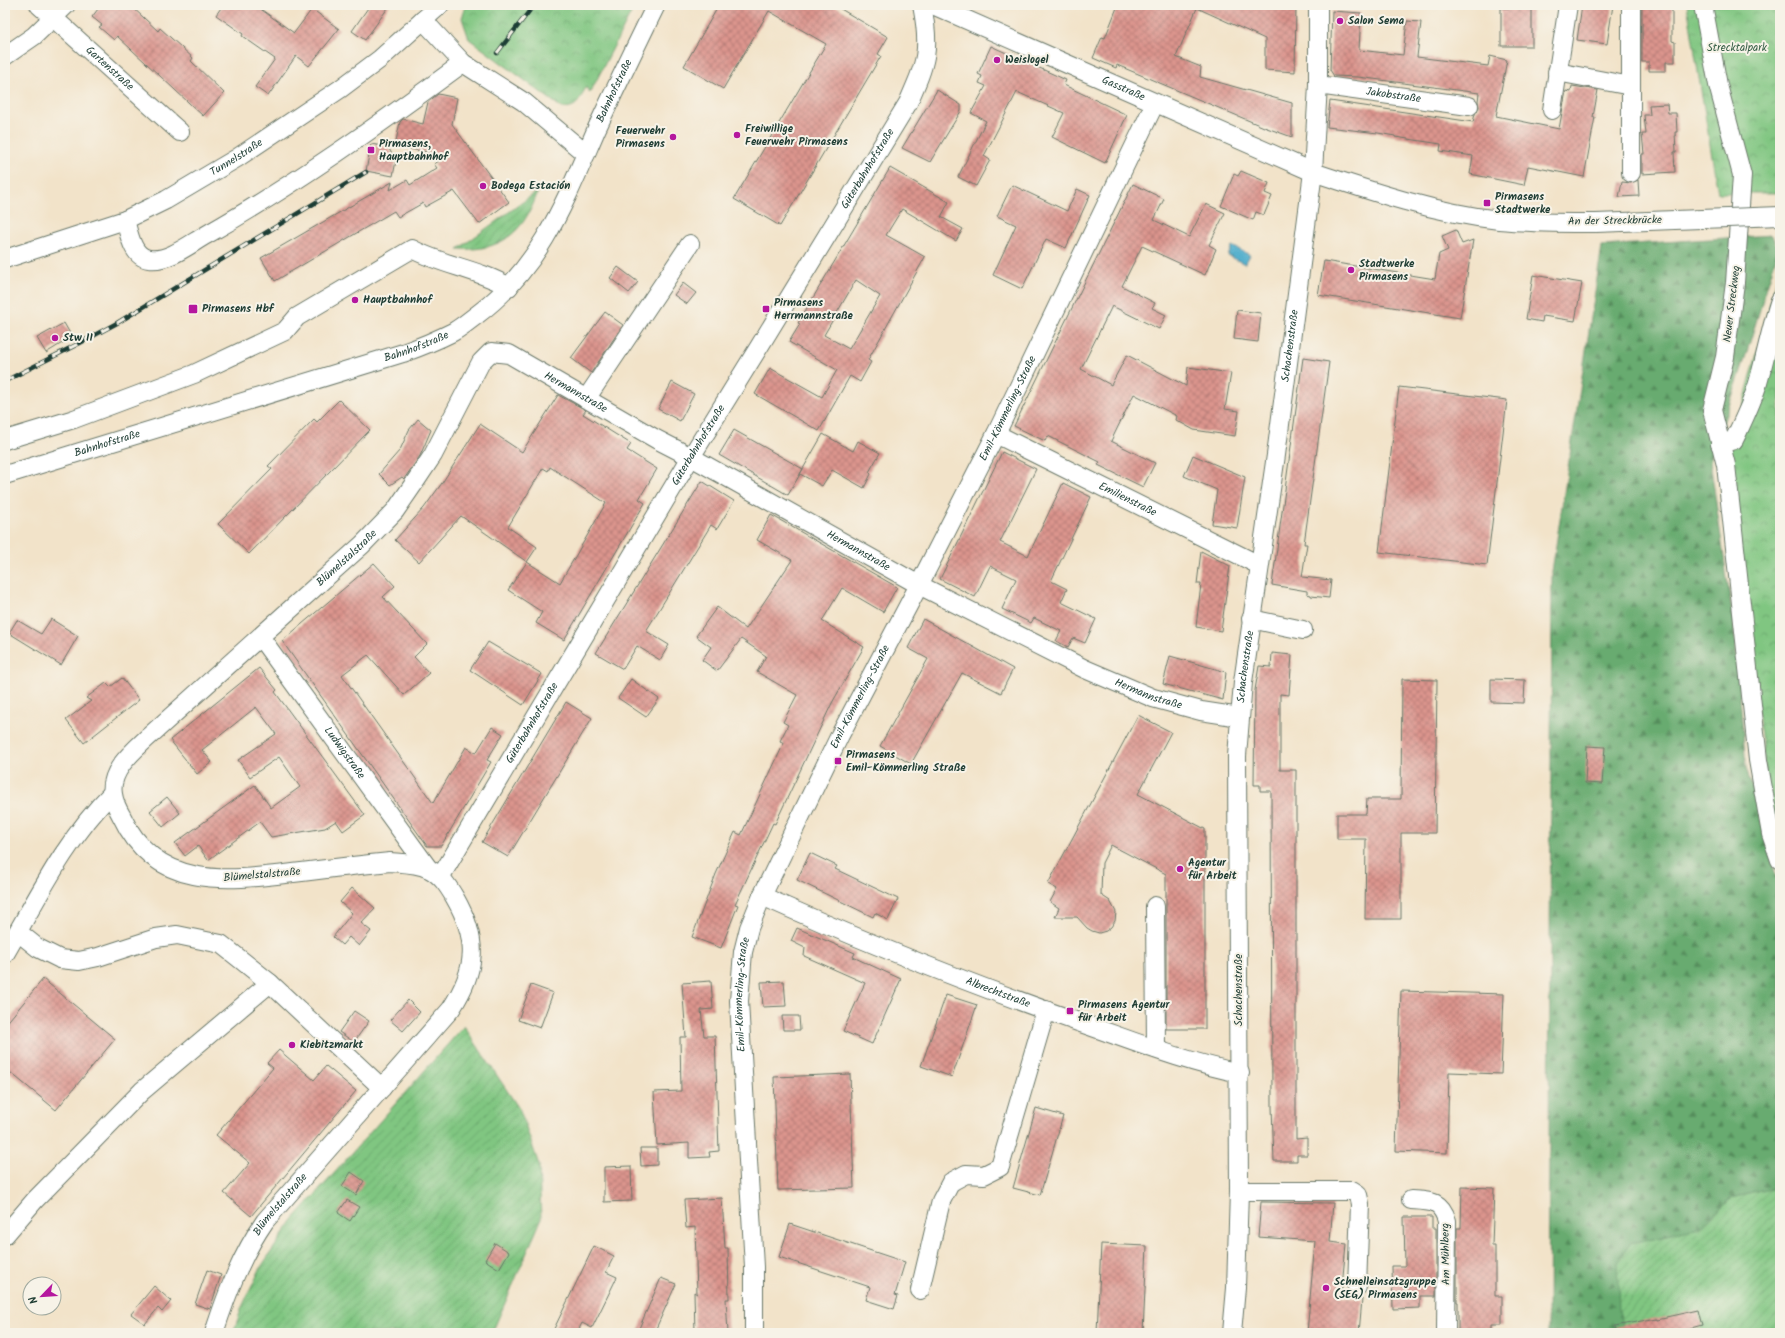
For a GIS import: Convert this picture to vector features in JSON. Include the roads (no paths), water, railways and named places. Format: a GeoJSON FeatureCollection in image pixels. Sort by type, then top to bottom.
{"type":"FeatureCollection","features":[{"type":"Feature","properties":{"kind":"street","name":"Gartenstraße"},"geometry":{"type":"LineString","coordinates":[[39,5],[60,11],[180,132]]}},
{"type":"Feature","properties":{"kind":"street","name":"Tunnelstraße"},"geometry":{"type":"LineString","coordinates":[[5,258],[125,220],[166,200],[230,162],[310,110],[380,59],[440,5]]}},
{"type":"Feature","properties":{"kind":"street","name":"Bahnhofstraße"},"geometry":{"type":"LineString","coordinates":[[5,475],[403,353],[455,331],[494,302],[509,287],[526,269],[545,239],[566,199],[656,5]]}},
{"type":"Feature","properties":{"kind":"street","name":"Güterbahnhofstraße"},"geometry":{"type":"LineString","coordinates":[[434,872],[908,103],[922,74],[926,54],[927,35],[922,5]]}},
{"type":"Feature","properties":{"kind":"street","name":"Gasstraße"},"geometry":{"type":"LineString","coordinates":[[933,5],[1313,172]]}},
{"type":"Feature","properties":{"kind":"street","name":"Schachenstraße"},"geometry":{"type":"LineString","coordinates":[[1232,1333],[1236,1288],[1239,1191],[1240,1073],[1237,806],[1240,717],[1258,565],[1276,455],[1313,172],[1318,85],[1318,5]]}},
{"type":"Feature","properties":{"kind":"street"},"geometry":{"type":"LineString","coordinates":[[1552,110],[1556,72],[1568,5]]}},
{"type":"Feature","properties":{"kind":"street"},"geometry":{"type":"LineString","coordinates":[[1631,5],[1631,173]]}},
{"type":"Feature","properties":{"kind":"street","name":"Neuer Streckweg"},"geometry":{"type":"LineString","coordinates":[[1703,5],[1718,85],[1742,175],[1736,283],[1725,357],[1712,410],[1726,465],[1758,760],[1771,834],[1780,860]]}},
{"type":"Feature","properties":{"kind":"street"},"geometry":{"type":"LineString","coordinates":[[5,56],[34,36],[60,11]]}},
{"type":"Feature","properties":{"kind":"street"},"geometry":{"type":"LineString","coordinates":[[423,20],[462,63],[524,102],[586,154]]}},
{"type":"Feature","properties":{"kind":"street"},"geometry":{"type":"LineString","coordinates":[[125,220],[130,238],[139,254],[147,259],[158,260],[173,254],[237,218],[361,136],[462,63]]}},
{"type":"Feature","properties":{"kind":"street"},"geometry":{"type":"LineString","coordinates":[[1556,72],[1631,86]]}},
{"type":"Feature","properties":{"kind":"street","name":"Jakobstraße"},"geometry":{"type":"LineString","coordinates":[[1318,85],[1469,106]]}},
{"type":"Feature","properties":{"kind":"street","name":"Emil-Kömmerling-Straße"},"geometry":{"type":"LineString","coordinates":[[754,1333],[754,1267],[739,1001],[743,952],[749,928],[762,896],[840,735],[996,434],[1155,103]]}},
{"type":"Feature","properties":{"kind":"street","name":"An der Streckbrücke"},"geometry":{"type":"LineString","coordinates":[[1313,172],[1405,201],[1479,217],[1533,222],[1596,223],[1780,216]]}},
{"type":"Feature","properties":{"kind":"street"},"geometry":{"type":"LineString","coordinates":[[586,398],[690,244]]}},
{"type":"Feature","properties":{"kind":"street"},"geometry":{"type":"LineString","coordinates":[[5,440],[74,420],[194,374],[285,331],[297,317],[412,249],[442,263],[475,271],[494,278],[509,287]]}},
{"type":"Feature","properties":{"kind":"street"},"geometry":{"type":"LineString","coordinates":[[1720,444],[1734,440],[1747,414],[1758,383],[1773,321],[1780,300]]}},
{"type":"Feature","properties":{"kind":"street","name":"Hermannstraße"},"geometry":{"type":"LineString","coordinates":[[491,352],[509,354],[656,439],[691,456],[919,585],[1085,668],[1153,698],[1201,711],[1240,717]]}},
{"type":"Feature","properties":{"kind":"street","name":"Blümelstalstraße"},"geometry":{"type":"LineString","coordinates":[[214,1333],[238,1266],[250,1242],[264,1221],[451,1009],[463,991],[470,973],[473,953],[470,931],[462,909],[434,872],[390,862],[253,878],[222,879],[196,877],[174,870],[154,859],[137,842],[123,820],[112,793],[117,773],[124,760],[261,638],[362,545],[395,511],[432,455],[481,362],[491,352]]}},
{"type":"Feature","properties":{"kind":"street","name":"Emilienstraße"},"geometry":{"type":"LineString","coordinates":[[996,434],[1258,565]]}},
{"type":"Feature","properties":{"kind":"street"},"geometry":{"type":"LineString","coordinates":[[1251,619],[1303,630]]}},
{"type":"Feature","properties":{"kind":"street","name":"Ludwigstraße"},"geometry":{"type":"LineString","coordinates":[[261,638],[434,872]]}},
{"type":"Feature","properties":{"kind":"street"},"geometry":{"type":"LineString","coordinates":[[5,954],[56,865],[98,806],[112,793]]}},
{"type":"Feature","properties":{"kind":"street","name":"Albrechtstraße"},"geometry":{"type":"LineString","coordinates":[[762,896],[821,923],[1046,1010],[1193,1062],[1240,1073]]}},
{"type":"Feature","properties":{"kind":"street"},"geometry":{"type":"LineString","coordinates":[[1155,906],[1156,1049]]}},
{"type":"Feature","properties":{"kind":"street"},"geometry":{"type":"LineString","coordinates":[[18,932],[38,948],[60,959],[79,961],[98,957],[156,938],[177,935],[221,944],[270,983],[382,1088]]}},
{"type":"Feature","properties":{"kind":"street"},"geometry":{"type":"LineString","coordinates":[[5,1235],[35,1200],[142,1091],[270,983]]}},
{"type":"Feature","properties":{"kind":"street"},"geometry":{"type":"LineString","coordinates":[[920,1290],[941,1201],[951,1182],[966,1174],[984,1175],[1000,1167],[1046,1010]]}},
{"type":"Feature","properties":{"kind":"street"},"geometry":{"type":"LineString","coordinates":[[1239,1191],[1352,1191],[1358,1195],[1360,1204],[1358,1287]]}},
{"type":"Feature","properties":{"kind":"street","name":"Am Mühlberg"},"geometry":{"type":"LineString","coordinates":[[1411,1200],[1431,1201],[1441,1207],[1445,1213],[1447,1221],[1446,1333]]}},
{"type":"Feature","properties":{"kind":"water"},"geometry":{"type":"Polygon","coordinates":[[[1232,246],[1250,255],[1245,264],[1228,256],[1232,246]]]}},
{"type":"Feature","properties":{"kind":"railway"},"geometry":{"type":"LineString","coordinates":[[497,53],[534,5]]}},
{"type":"Feature","properties":{"kind":"railway"},"geometry":{"type":"LineString","coordinates":[[5,381],[117,323],[366,172]]}},
{"type":"Feature","properties":{"kind":"place","name":"Salon Sema"},"geometry":{"type":"Point","coordinates":[1340,21]}},
{"type":"Feature","properties":{"kind":"place","name":"Weislogel"},"geometry":{"type":"Point","coordinates":[997,60]}},
{"type":"Feature","properties":{"kind":"place","name":"Freiwillige Feuerwehr Pirmasens"},"geometry":{"type":"Point","coordinates":[737,135]}},
{"type":"Feature","properties":{"kind":"place","name":"Feuerwehr Pirmasens"},"geometry":{"type":"Point","coordinates":[673,137]}},
{"type":"Feature","properties":{"kind":"place","name":"Pirmasens, Hauptbahnhof"},"geometry":{"type":"Point","coordinates":[371,150]}},
{"type":"Feature","properties":{"kind":"place","name":"Bodega Estación"},"geometry":{"type":"Point","coordinates":[483,186]}},
{"type":"Feature","properties":{"kind":"place","name":"Pirmasens Stadtwerke"},"geometry":{"type":"Point","coordinates":[1487,203]}},
{"type":"Feature","properties":{"kind":"place","name":"Stadtwerke Pirmasens"},"geometry":{"type":"Point","coordinates":[1351,270]}},
{"type":"Feature","properties":{"kind":"place","name":"Hauptbahnhof"},"geometry":{"type":"Point","coordinates":[355,300]}},
{"type":"Feature","properties":{"kind":"place","name":"Pirmasens Hbf"},"geometry":{"type":"Point","coordinates":[193,309]}},
{"type":"Feature","properties":{"kind":"place","name":"Pirmasens Herrmannstraße"},"geometry":{"type":"Point","coordinates":[766,309]}},
{"type":"Feature","properties":{"kind":"place","name":"Stw II"},"geometry":{"type":"Point","coordinates":[55,338]}},
{"type":"Feature","properties":{"kind":"place","name":"Pirmasens Emil-Kömmerling Straße"},"geometry":{"type":"Point","coordinates":[838,761]}},
{"type":"Feature","properties":{"kind":"place","name":"Agentur für Arbeit"},"geometry":{"type":"Point","coordinates":[1180,869]}},
{"type":"Feature","properties":{"kind":"place","name":"Pirmasens Agentur für Arbeit"},"geometry":{"type":"Point","coordinates":[1070,1011]}},
{"type":"Feature","properties":{"kind":"place","name":"Kiebitzmarkt"},"geometry":{"type":"Point","coordinates":[292,1045]}},
{"type":"Feature","properties":{"kind":"place","name":"Schnelleinsatzgruppe (SEG) Pirmasens"},"geometry":{"type":"Point","coordinates":[1326,1288]}},
{"type":"Feature","properties":{"kind":"park label","name":"Strecktalpark"},"geometry":{"type":"Point","coordinates":[1737,48]}}]}
